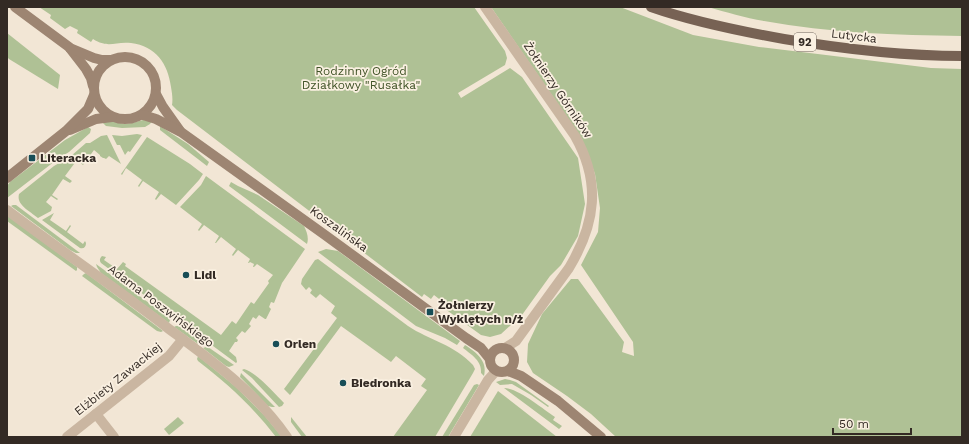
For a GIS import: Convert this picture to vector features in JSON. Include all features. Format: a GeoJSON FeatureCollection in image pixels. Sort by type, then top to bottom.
{"type":"FeatureCollection","features":[{"type":"Feature","properties":{"kind":"main road","name":"Lutycka"},"geometry":{"type":"LineString","coordinates":[[651,7],[712,24],[818,44],[897,54],[962,56]]}},
{"type":"Feature","properties":{"kind":"street"},"geometry":{"type":"LineString","coordinates":[[15,7],[69,47],[94,58],[112,60]]}},
{"type":"Feature","properties":{"kind":"street","name":"Żołnierzy Górników"},"geometry":{"type":"LineString","coordinates":[[485,7],[575,136],[588,167],[592,187],[592,204],[589,223],[576,255],[569,268],[509,351]]}},
{"type":"Feature","properties":{"kind":"street"},"geometry":{"type":"LineString","coordinates":[[69,47],[92,78],[93,91],[98,105],[103,111],[112,117]]}},
{"type":"Feature","properties":{"kind":"street"},"geometry":{"type":"LineString","coordinates":[[7,178],[66,131],[88,109],[96,75],[102,66],[112,60],[122,57],[133,58],[145,64],[152,74],[156,84],[156,94],[151,106],[143,115],[128,119],[112,117],[96,119],[66,131]]}},
{"type":"Feature","properties":{"kind":"street","name":"Koszalińska"},"geometry":{"type":"LineString","coordinates":[[156,94],[163,107],[181,132]]}},
{"type":"Feature","properties":{"kind":"street","name":"Koszalińska"},"geometry":{"type":"LineString","coordinates":[[143,115],[156,118],[181,132],[491,355]]}},
{"type":"Feature","properties":{"kind":"street","name":"Adama Poszwińskiego"},"geometry":{"type":"LineString","coordinates":[[7,210],[222,368],[260,404],[287,437]]}},
{"type":"Feature","properties":{"kind":"street","name":"Elżbiety Zawackiej"},"geometry":{"type":"LineString","coordinates":[[66,437],[169,356],[183,339]]}},
{"type":"Feature","properties":{"kind":"street"},"geometry":{"type":"LineString","coordinates":[[498,348],[509,351],[514,360],[511,369],[502,373],[496,371],[490,365],[491,355],[498,348]]}},
{"type":"Feature","properties":{"kind":"street"},"geometry":{"type":"LineString","coordinates":[[511,369],[558,401],[601,437]]}},
{"type":"Feature","properties":{"kind":"street"},"geometry":{"type":"LineString","coordinates":[[454,437],[488,380],[496,371]]}},
{"type":"Feature","properties":{"kind":"street"},"geometry":{"type":"LineString","coordinates":[[96,414],[114,437]]}},
{"type":"Feature","properties":{"kind":"green space","name":"Rodzinny Ogród Działkowy \"Rusałka\""},"geometry":{"type":"Polygon","coordinates":[[[39,7],[474,7],[505,51],[507,58],[505,65],[458,93],[461,98],[510,68],[522,77],[578,158],[585,204],[578,236],[561,265],[550,276],[522,315],[501,334],[490,337],[481,335],[441,306],[443,302],[434,295],[431,299],[424,294],[422,297],[177,110],[172,105],[172,92],[167,71],[164,64],[154,52],[140,45],[131,43],[103,44],[93,39],[91,42],[77,33],[78,30],[70,26],[65,29],[50,18],[51,15],[39,7]]]}},
{"type":"Feature","properties":{"kind":"green space"},"geometry":{"type":"Polygon","coordinates":[[[491,7],[620,7],[693,35],[759,47],[931,68],[962,69],[962,437],[616,437],[591,414],[533,373],[527,362],[528,344],[542,314],[571,279],[578,279],[624,342],[622,352],[634,356],[633,342],[581,265],[598,232],[600,208],[595,174],[582,139],[491,7]]]}},
{"type":"Feature","properties":{"kind":"green space"},"geometry":{"type":"Polygon","coordinates":[[[708,7],[962,7],[962,36],[838,31],[757,20],[708,7]]]}},
{"type":"Feature","properties":{"kind":"green space"},"geometry":{"type":"Polygon","coordinates":[[[7,33],[60,75],[58,89],[7,57],[7,33]]]}},
{"type":"Feature","properties":{"kind":"green space"},"geometry":{"type":"Polygon","coordinates":[[[143,120],[152,121],[145,127],[122,128],[106,126],[101,121],[111,121],[125,124],[143,120]]]}},
{"type":"Feature","properties":{"kind":"green space"},"geometry":{"type":"Polygon","coordinates":[[[160,126],[188,144],[209,162],[207,166],[160,130],[160,126]]]}},
{"type":"Feature","properties":{"kind":"green space"},"geometry":{"type":"Polygon","coordinates":[[[88,127],[91,129],[90,133],[69,152],[7,198],[7,186],[10,182],[65,140],[88,127]]]}},
{"type":"Feature","properties":{"kind":"green space"},"geometry":{"type":"Polygon","coordinates":[[[137,134],[142,135],[130,152],[128,151],[125,155],[120,145],[117,145],[112,135],[122,136],[137,134]]]}},
{"type":"Feature","properties":{"kind":"green space"},"geometry":{"type":"Polygon","coordinates":[[[107,135],[121,164],[109,156],[106,159],[103,158],[94,150],[83,165],[77,160],[65,176],[72,181],[70,183],[63,179],[52,195],[58,199],[57,200],[51,196],[46,202],[52,207],[51,211],[38,218],[22,205],[19,194],[54,166],[71,156],[86,143],[90,143],[101,136],[107,135]]]}},
{"type":"Feature","properties":{"kind":"green space"},"geometry":{"type":"Polygon","coordinates":[[[147,137],[203,174],[176,205],[161,194],[156,200],[155,199],[159,192],[143,181],[139,187],[138,186],[142,180],[126,168],[122,175],[121,174],[147,137]]]}},
{"type":"Feature","properties":{"kind":"green space"},"geometry":{"type":"Polygon","coordinates":[[[206,176],[305,249],[282,283],[274,303],[271,302],[269,307],[271,309],[266,319],[259,315],[256,319],[253,317],[249,324],[251,326],[245,333],[242,331],[236,338],[238,340],[237,342],[235,342],[229,351],[236,357],[236,363],[100,261],[102,256],[106,257],[104,260],[117,269],[123,262],[126,264],[125,266],[221,335],[232,321],[236,324],[251,302],[254,304],[273,275],[257,264],[253,267],[254,264],[250,262],[248,263],[250,259],[238,250],[233,256],[232,255],[236,249],[221,237],[215,243],[219,236],[204,225],[199,231],[198,230],[202,224],[180,207],[201,185],[206,176]]]}},
{"type":"Feature","properties":{"kind":"green space"},"geometry":{"type":"Polygon","coordinates":[[[231,182],[258,195],[304,226],[308,240],[307,244],[229,186],[231,182]]]}},
{"type":"Feature","properties":{"kind":"green space"},"geometry":{"type":"Polygon","coordinates":[[[16,205],[80,253],[70,250],[11,206],[16,205]]]}},
{"type":"Feature","properties":{"kind":"green space"},"geometry":{"type":"Polygon","coordinates":[[[54,213],[50,220],[66,231],[70,225],[71,226],[67,232],[83,244],[85,241],[86,244],[83,248],[80,248],[42,220],[54,213]]]}},
{"type":"Feature","properties":{"kind":"green space"},"geometry":{"type":"Polygon","coordinates":[[[7,215],[77,267],[77,270],[76,271],[7,221],[7,215]]]}},
{"type":"Feature","properties":{"kind":"green space"},"geometry":{"type":"Polygon","coordinates":[[[326,249],[338,251],[460,341],[457,345],[445,338],[416,326],[318,252],[326,249]]]}},
{"type":"Feature","properties":{"kind":"green space"},"geometry":{"type":"Polygon","coordinates":[[[318,259],[408,326],[458,352],[473,365],[475,369],[473,373],[435,437],[393,437],[427,390],[421,386],[426,379],[396,356],[391,362],[341,326],[290,395],[284,389],[337,318],[331,313],[335,306],[320,294],[316,298],[310,293],[312,290],[309,287],[306,290],[301,284],[302,279],[315,260],[318,259]]]}},
{"type":"Feature","properties":{"kind":"green space"},"geometry":{"type":"Polygon","coordinates":[[[96,264],[168,317],[170,320],[169,323],[101,273],[96,264]]]}},
{"type":"Feature","properties":{"kind":"green space"},"geometry":{"type":"Polygon","coordinates":[[[86,273],[163,331],[157,331],[82,276],[86,273]]]}},
{"type":"Feature","properties":{"kind":"green space"},"geometry":{"type":"Polygon","coordinates":[[[176,326],[186,329],[199,342],[198,344],[174,327],[176,326]]]}},
{"type":"Feature","properties":{"kind":"green space"},"geometry":{"type":"Polygon","coordinates":[[[465,345],[477,354],[483,361],[485,371],[484,376],[481,373],[478,362],[463,348],[465,345]]]}},
{"type":"Feature","properties":{"kind":"green space"},"geometry":{"type":"Polygon","coordinates":[[[206,347],[234,365],[229,367],[226,366],[203,348],[206,347]]]}},
{"type":"Feature","properties":{"kind":"green space"},"geometry":{"type":"Polygon","coordinates":[[[198,356],[236,387],[264,415],[282,437],[276,437],[240,396],[198,361],[198,356]]]}},
{"type":"Feature","properties":{"kind":"green space"},"geometry":{"type":"Polygon","coordinates":[[[244,369],[254,374],[265,384],[284,403],[282,406],[279,407],[252,378],[242,370],[244,369]]]}},
{"type":"Feature","properties":{"kind":"green space"},"geometry":{"type":"Polygon","coordinates":[[[241,373],[275,407],[268,406],[240,377],[241,373]]]}},
{"type":"Feature","properties":{"kind":"green space"},"geometry":{"type":"Polygon","coordinates":[[[505,379],[516,382],[549,406],[548,407],[512,384],[500,385],[496,382],[505,379]]]}},
{"type":"Feature","properties":{"kind":"green space"},"geometry":{"type":"Polygon","coordinates":[[[474,385],[479,385],[448,437],[442,437],[474,385]]]}},
{"type":"Feature","properties":{"kind":"green space"},"geometry":{"type":"Polygon","coordinates":[[[504,388],[516,391],[530,400],[555,417],[553,420],[562,426],[559,429],[504,388]]]}},
{"type":"Feature","properties":{"kind":"green space"},"geometry":{"type":"Polygon","coordinates":[[[498,391],[557,437],[470,437],[498,391]]]}},
{"type":"Feature","properties":{"kind":"green space"},"geometry":{"type":"Polygon","coordinates":[[[178,417],[184,423],[169,435],[164,429],[178,417]]]}},
{"type":"Feature","properties":{"kind":"green space"},"geometry":{"type":"Polygon","coordinates":[[[291,417],[307,437],[302,437],[291,422],[291,417]]]}},
{"type":"Feature","properties":{"kind":"place","name":"Literacka"},"geometry":{"type":"Point","coordinates":[32,158]}},
{"type":"Feature","properties":{"kind":"place","name":"Lidl"},"geometry":{"type":"Point","coordinates":[186,275]}},
{"type":"Feature","properties":{"kind":"place","name":"Żołnierzy Wyklętych n/ż"},"geometry":{"type":"Point","coordinates":[430,312]}},
{"type":"Feature","properties":{"kind":"place","name":"Orlen"},"geometry":{"type":"Point","coordinates":[276,344]}},
{"type":"Feature","properties":{"kind":"place","name":"Biedronka"},"geometry":{"type":"Point","coordinates":[343,383]}}]}
